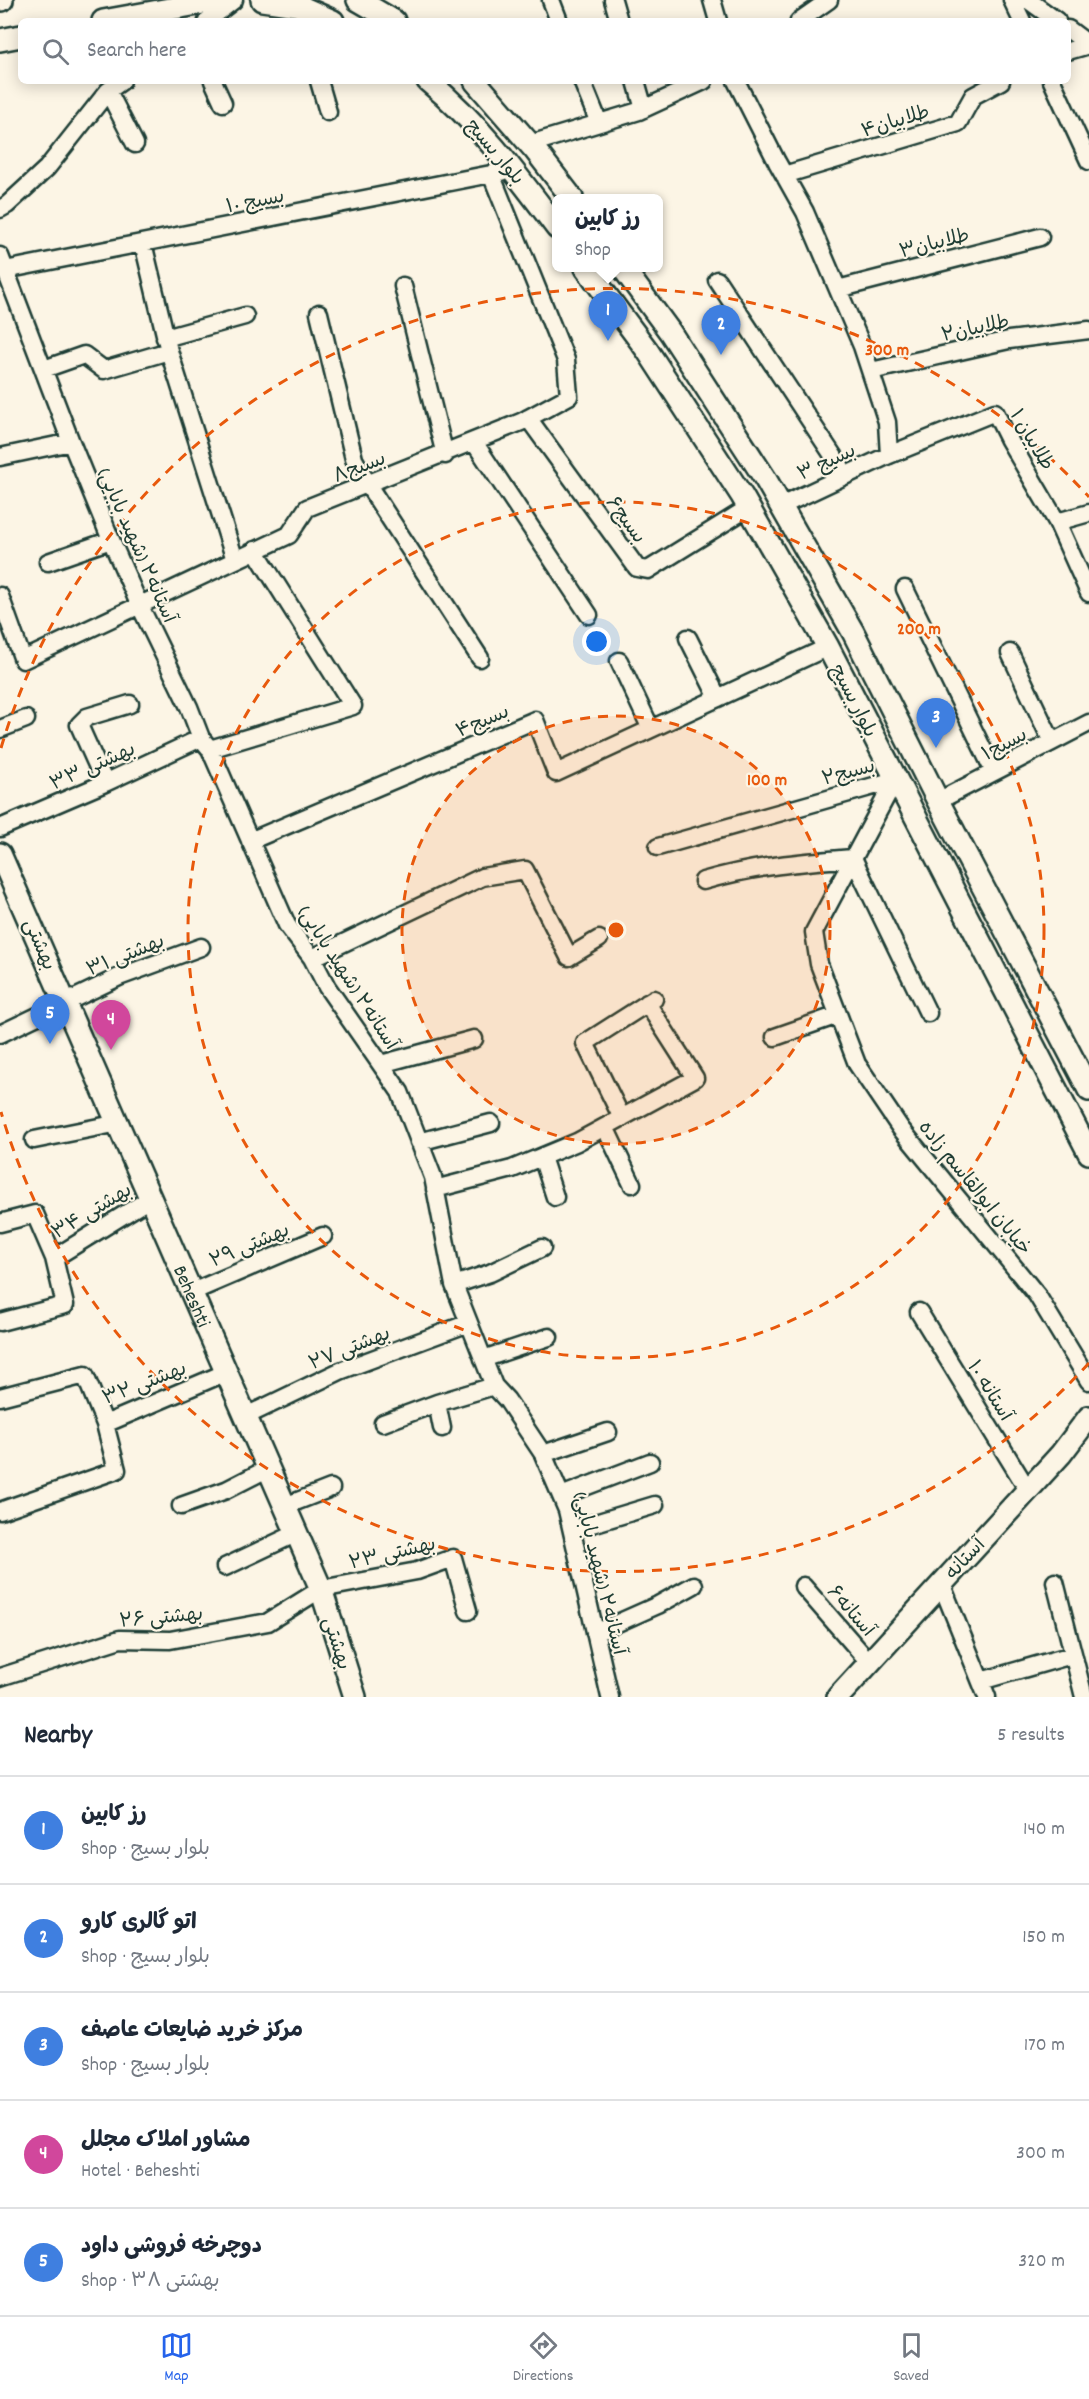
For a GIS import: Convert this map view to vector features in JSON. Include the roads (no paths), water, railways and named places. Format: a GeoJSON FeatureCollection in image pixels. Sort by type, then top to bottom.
{"type":"FeatureCollection","features":[{"type":"Feature","properties":{"kind":"main road"},"geometry":{"type":"LineString","coordinates":[[120,18],[220,0]]}},
{"type":"Feature","properties":{"kind":"main road"},"geometry":{"type":"LineString","coordinates":[[262,0],[321,18]]}},
{"type":"Feature","properties":{"kind":"main road"},"geometry":{"type":"LineString","coordinates":[[358,0],[389,18]]}},
{"type":"Feature","properties":{"kind":"main road"},"geometry":{"type":"LineString","coordinates":[[0,39],[18,36]]}},
{"type":"Feature","properties":{"kind":"main road","name":"بلوار بسیج"},"geometry":{"type":"LineString","coordinates":[[432,84],[456,103],[514,170],[552,221]]}},
{"type":"Feature","properties":{"kind":"main road","name":"بلوار بسیج"},"geometry":{"type":"LineString","coordinates":[[479,84],[569,194]]}},
{"type":"Feature","properties":{"kind":"main road","name":"بلوار بسیج"},"geometry":{"type":"LineString","coordinates":[[590,272],[647,350],[748,508],[828,647],[1089,1153]]}},
{"type":"Feature","properties":{"kind":"main road","name":"بلوار بسیج"},"geometry":{"type":"LineString","coordinates":[[627,272],[670,332],[781,506],[853,632],[938,801],[1089,1090]]}},
{"type":"Feature","properties":{"kind":"main road","name":"بهشتی"},"geometry":{"type":"LineString","coordinates":[[0,854],[66,1002]]}},
{"type":"Feature","properties":{"kind":"main road","name":"Beheshti"},"geometry":{"type":"LineString","coordinates":[[66,1002],[321,1588]]}},
{"type":"Feature","properties":{"kind":"main road","name":"آستانه"},"geometry":{"type":"LineString","coordinates":[[838,1697],[1028,1490],[1089,1417]]}},
{"type":"Feature","properties":{"kind":"main road","name":"بهشتی"},"geometry":{"type":"LineString","coordinates":[[321,1588],[355,1697]]}},
{"type":"Feature","properties":{"kind":"street"},"geometry":{"type":"LineString","coordinates":[[211,18],[234,0]]}},
{"type":"Feature","properties":{"kind":"street"},"geometry":{"type":"LineString","coordinates":[[551,0],[558,18]]}},
{"type":"Feature","properties":{"kind":"street"},"geometry":{"type":"LineString","coordinates":[[613,0],[618,18]]}},
{"type":"Feature","properties":{"kind":"street"},"geometry":{"type":"LineString","coordinates":[[712,0],[717,18]]}},
{"type":"Feature","properties":{"kind":"street"},"geometry":{"type":"LineString","coordinates":[[803,18],[829,0]]}},
{"type":"Feature","properties":{"kind":"street"},"geometry":{"type":"LineString","coordinates":[[1012,0],[1021,18]]}},
{"type":"Feature","properties":{"kind":"street"},"geometry":{"type":"LineString","coordinates":[[1028,0],[1053,18]]}},
{"type":"Feature","properties":{"kind":"street"},"geometry":{"type":"LineString","coordinates":[[1071,34],[1080,47]]}},
{"type":"Feature","properties":{"kind":"street"},"geometry":{"type":"LineString","coordinates":[[0,209],[47,168],[108,91],[118,84]]}},
{"type":"Feature","properties":{"kind":"street"},"geometry":{"type":"LineString","coordinates":[[214,84],[223,103]]}},
{"type":"Feature","properties":{"kind":"street"},"geometry":{"type":"LineString","coordinates":[[320,84],[328,112]]}},
{"type":"Feature","properties":{"kind":"street"},"geometry":{"type":"LineString","coordinates":[[583,84],[599,123]]}},
{"type":"Feature","properties":{"kind":"street"},"geometry":{"type":"LineString","coordinates":[[637,84],[644,109]]}},
{"type":"Feature","properties":{"kind":"street"},"geometry":{"type":"LineString","coordinates":[[530,144],[644,109],[698,84]]}},
{"type":"Feature","properties":{"kind":"street"},"geometry":{"type":"LineString","coordinates":[[738,84],[805,212],[838,289],[871,371],[886,422],[889,455]]}},
{"type":"Feature","properties":{"kind":"street","name":"طلابیان۴"},"geometry":{"type":"LineString","coordinates":[[784,175],[958,123],[973,96],[995,84]]}},
{"type":"Feature","properties":{"kind":"street"},"geometry":{"type":"LineString","coordinates":[[1053,84],[1089,161]]}},
{"type":"Feature","properties":{"kind":"street"},"geometry":{"type":"LineString","coordinates":[[108,91],[135,144]]}},
{"type":"Feature","properties":{"kind":"street","name":"بسیج ۱۰"},"geometry":{"type":"LineString","coordinates":[[2,263],[143,243],[514,170]]}},
{"type":"Feature","properties":{"kind":"street","name":"بسیج۸"},"geometry":{"type":"LineString","coordinates":[[0,596],[23,660],[289,535],[307,508],[474,442],[528,418],[569,396],[566,360],[491,174]]}},
{"type":"Feature","properties":{"kind":"street","name":"طلابیان۳"},"geometry":{"type":"LineString","coordinates":[[838,289],[1040,237]]}},
{"type":"Feature","properties":{"kind":"street"},"geometry":{"type":"LineString","coordinates":[[143,243],[167,344],[235,560]]}},
{"type":"Feature","properties":{"kind":"street","name":"آستانه۲ (شهید بابایی)"},"geometry":{"type":"LineString","coordinates":[[2,263],[70,442],[111,540],[249,841],[262,864],[287,925],[312,958],[327,987],[400,1092],[435,1189],[454,1285],[483,1359],[494,1386],[507,1400],[543,1454],[561,1496],[572,1530],[610,1697]]}},
{"type":"Feature","properties":{"kind":"street"},"geometry":{"type":"LineString","coordinates":[[717,280],[846,475]]}},
{"type":"Feature","properties":{"kind":"street"},"geometry":{"type":"LineString","coordinates":[[403,286],[445,454]]}},
{"type":"Feature","properties":{"kind":"street"},"geometry":{"type":"LineString","coordinates":[[319,313],[354,459],[368,485],[480,658]]}},
{"type":"Feature","properties":{"kind":"street"},"geometry":{"type":"LineString","coordinates":[[44,369],[84,355],[104,370],[245,316]]}},
{"type":"Feature","properties":{"kind":"street","name":"طلابیان۲"},"geometry":{"type":"LineString","coordinates":[[871,371],[1009,340],[1089,330]]}},
{"type":"Feature","properties":{"kind":"street","name":"طلابیان ۱"},"geometry":{"type":"LineString","coordinates":[[889,455],[995,412],[1057,522]]}},
{"type":"Feature","properties":{"kind":"street","name":"بسیج۶"},"geometry":{"type":"LineString","coordinates":[[528,418],[637,568],[648,570],[748,508]]}},
{"type":"Feature","properties":{"kind":"street"},"geometry":{"type":"LineString","coordinates":[[0,457],[70,442]]}},
{"type":"Feature","properties":{"kind":"street"},"geometry":{"type":"LineString","coordinates":[[474,442],[589,615]]}},
{"type":"Feature","properties":{"kind":"street","name":"بسیج ۳"},"geometry":{"type":"LineString","coordinates":[[781,506],[889,455]]}},
{"type":"Feature","properties":{"kind":"street"},"geometry":{"type":"LineString","coordinates":[[1089,513],[1057,522],[1089,593]]}},
{"type":"Feature","properties":{"kind":"street"},"geometry":{"type":"LineString","coordinates":[[48,562],[111,540]]}},
{"type":"Feature","properties":{"kind":"street","name":"بهشتی ۳۳"},"geometry":{"type":"LineString","coordinates":[[0,828],[205,743],[353,706],[255,550]]}},
{"type":"Feature","properties":{"kind":"street"},"geometry":{"type":"LineString","coordinates":[[905,589],[994,772]]}},
{"type":"Feature","properties":{"kind":"street"},"geometry":{"type":"LineString","coordinates":[[688,638],[718,698]]}},
{"type":"Feature","properties":{"kind":"street","name":"بسیج۴"},"geometry":{"type":"LineString","coordinates":[[249,841],[535,720],[556,773],[828,647]]}},
{"type":"Feature","properties":{"kind":"street"},"geometry":{"type":"LineString","coordinates":[[1010,652],[1052,742]]}},
{"type":"Feature","properties":{"kind":"street"},"geometry":{"type":"LineString","coordinates":[[619,661],[651,729]]}},
{"type":"Feature","properties":{"kind":"street"},"geometry":{"type":"LineString","coordinates":[[105,783],[79,725],[87,717],[130,704]]}},
{"type":"Feature","properties":{"kind":"street"},"geometry":{"type":"LineString","coordinates":[[0,729],[26,719]]}},
{"type":"Feature","properties":{"kind":"street","name":"بسیج۱"},"geometry":{"type":"LineString","coordinates":[[938,801],[1089,723]]}},
{"type":"Feature","properties":{"kind":"street","name":"بسیج۲"},"geometry":{"type":"LineString","coordinates":[[658,847],[895,780]]}},
{"type":"Feature","properties":{"kind":"street","name":"بسیج۲"},"geometry":{"type":"LineString","coordinates":[[838,1015],[819,964],[814,932],[895,780]]}},
{"type":"Feature","properties":{"kind":"street"},"geometry":{"type":"LineString","coordinates":[[703,881],[736,871],[796,862],[854,858],[928,1013]]}},
{"type":"Feature","properties":{"kind":"street"},"geometry":{"type":"LineString","coordinates":[[312,958],[482,877],[525,870],[569,957],[599,939]]}},
{"type":"Feature","properties":{"kind":"street","name":"بهشتی ۳۱"},"geometry":{"type":"LineString","coordinates":[[0,1034],[119,977],[201,948]]}},
{"type":"Feature","properties":{"kind":"street"},"geometry":{"type":"LineString","coordinates":[[435,1189],[512,1169],[542,1157],[605,1127],[622,1118],[695,1078],[651,1001],[585,1043],[622,1118]]}},
{"type":"Feature","properties":{"kind":"street"},"geometry":{"type":"LineString","coordinates":[[775,1037],[838,1015]]}},
{"type":"Feature","properties":{"kind":"street","name":"خیابان ابوالقاسم زاده"},"geometry":{"type":"LineString","coordinates":[[838,1015],[857,1064],[901,1129],[1038,1295],[1089,1381]]}},
{"type":"Feature","properties":{"kind":"street"},"geometry":{"type":"LineString","coordinates":[[381,1064],[474,1040]]}},
{"type":"Feature","properties":{"kind":"street"},"geometry":{"type":"LineString","coordinates":[[34,1140],[119,1123]]}},
{"type":"Feature","properties":{"kind":"street"},"geometry":{"type":"LineString","coordinates":[[419,1142],[491,1123]]}},
{"type":"Feature","properties":{"kind":"street"},"geometry":{"type":"LineString","coordinates":[[605,1127],[632,1184]]}},
{"type":"Feature","properties":{"kind":"street"},"geometry":{"type":"LineString","coordinates":[[542,1157],[555,1197]]}},
{"type":"Feature","properties":{"kind":"street","name":"بهشتی ۳۴"},"geometry":{"type":"LineString","coordinates":[[54,1258],[151,1198]]}},
{"type":"Feature","properties":{"kind":"street"},"geometry":{"type":"LineString","coordinates":[[0,1222],[35,1214],[54,1258],[65,1305],[0,1322]]}},
{"type":"Feature","properties":{"kind":"street","name":"بهشتی ۲۹"},"geometry":{"type":"LineString","coordinates":[[192,1292],[323,1236]]}},
{"type":"Feature","properties":{"kind":"street"},"geometry":{"type":"LineString","coordinates":[[454,1285],[490,1274],[542,1248]]}},
{"type":"Feature","properties":{"kind":"street","name":"آستانه ۱۰"},"geometry":{"type":"LineString","coordinates":[[919,1312],[1028,1490]]}},
{"type":"Feature","properties":{"kind":"street","name":"بهشتی ۲۷"},"geometry":{"type":"LineString","coordinates":[[246,1416],[340,1371],[470,1323]]}},
{"type":"Feature","properties":{"kind":"street"},"geometry":{"type":"LineString","coordinates":[[483,1359],[549,1337]]}},
{"type":"Feature","properties":{"kind":"street","name":"بهشتی ۳۲"},"geometry":{"type":"LineString","coordinates":[[0,1397],[86,1375],[105,1424],[227,1372]]}},
{"type":"Feature","properties":{"kind":"street"},"geometry":{"type":"LineString","coordinates":[[383,1424],[437,1403],[494,1386]]}},
{"type":"Feature","properties":{"kind":"street"},"geometry":{"type":"LineString","coordinates":[[437,1403],[442,1428]]}},
{"type":"Feature","properties":{"kind":"street"},"geometry":{"type":"LineString","coordinates":[[0,1511],[117,1470],[105,1424]]}},
{"type":"Feature","properties":{"kind":"street"},"geometry":{"type":"LineString","coordinates":[[543,1454],[609,1432]]}},
{"type":"Feature","properties":{"kind":"street"},"geometry":{"type":"LineString","coordinates":[[561,1496],[650,1462]]}},
{"type":"Feature","properties":{"kind":"street"},"geometry":{"type":"LineString","coordinates":[[181,1506],[226,1490],[269,1468]]}},
{"type":"Feature","properties":{"kind":"street"},"geometry":{"type":"LineString","coordinates":[[285,1506],[331,1488]]}},
{"type":"Feature","properties":{"kind":"street"},"geometry":{"type":"LineString","coordinates":[[572,1530],[655,1505]]}},
{"type":"Feature","properties":{"kind":"street"},"geometry":{"type":"LineString","coordinates":[[225,1568],[297,1533]]}},
{"type":"Feature","properties":{"kind":"street","name":"بهشتی ۲۳"},"geometry":{"type":"LineString","coordinates":[[321,1588],[417,1571],[453,1558],[468,1611]]}},
{"type":"Feature","properties":{"kind":"street"},"geometry":{"type":"LineString","coordinates":[[942,1582],[984,1689],[1072,1655]]}},
{"type":"Feature","properties":{"kind":"street"},"geometry":{"type":"LineString","coordinates":[[1055,1582],[1084,1697]]}},
{"type":"Feature","properties":{"kind":"street"},"geometry":{"type":"LineString","coordinates":[[595,1633],[658,1605],[694,1585]]}},
{"type":"Feature","properties":{"kind":"street","name":"آستانه۶"},"geometry":{"type":"LineString","coordinates":[[803,1586],[869,1662]]}},
{"type":"Feature","properties":{"kind":"street","name":"بهشتی ۲۶"},"geometry":{"type":"LineString","coordinates":[[0,1677],[120,1639],[170,1640],[268,1622],[321,1588]]}},
{"type":"Feature","properties":{"kind":"place","name":"رز کابین"},"geometry":{"type":"Point","coordinates":[608,341]}},
{"type":"Feature","properties":{"kind":"place","name":"اتو گالری کارو"},"geometry":{"type":"Point","coordinates":[721,355]}},
{"type":"Feature","properties":{"kind":"place","name":"مرکز خرید ضایعات عاصف"},"geometry":{"type":"Point","coordinates":[936,748]}},
{"type":"Feature","properties":{"kind":"place","name":"دوچرخه فروشی داود"},"geometry":{"type":"Point","coordinates":[50,1044]}},
{"type":"Feature","properties":{"kind":"place","name":"مشاور املاک مجلل"},"geometry":{"type":"Point","coordinates":[111,1050]}}]}
